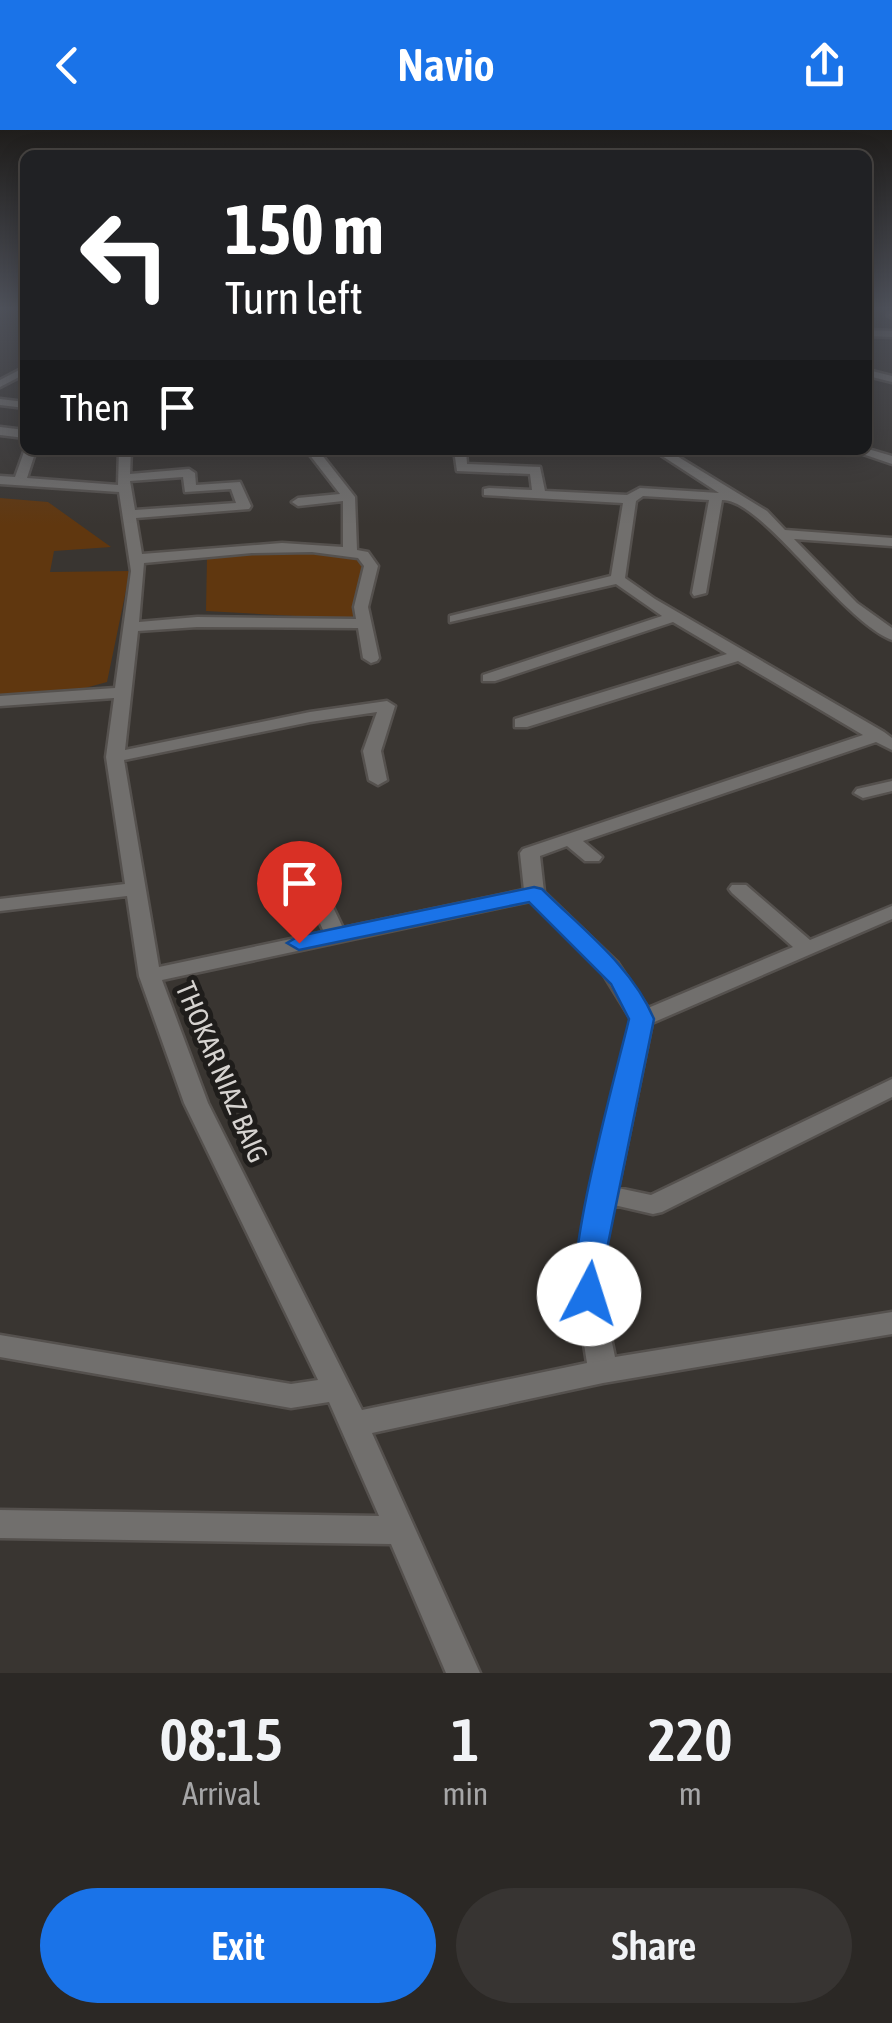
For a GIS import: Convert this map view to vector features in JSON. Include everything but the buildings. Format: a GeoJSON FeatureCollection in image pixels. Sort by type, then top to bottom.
{"type":"FeatureCollection","features":[{"type":"Feature","properties":{"kind":"street"},"geometry":{"type":"LineString","coordinates":[[20,481],[28,455]]}},
{"type":"Feature","properties":{"kind":"street","name":"THOKAR NIAZ BAIG"},"geometry":{"type":"LineString","coordinates":[[125,455],[124,484],[138,559],[115,758],[133,890],[150,976],[196,1103],[354,1424],[462,1673]]}},
{"type":"Feature","properties":{"kind":"street"},"geometry":{"type":"LineString","coordinates":[[316,455],[350,497],[350,551]]}},
{"type":"Feature","properties":{"kind":"street"},"geometry":{"type":"LineString","coordinates":[[460,455],[461,468],[536,470],[540,494]]}},
{"type":"Feature","properties":{"kind":"street"},"geometry":{"type":"LineString","coordinates":[[666,455],[724,496],[762,514],[852,606],[892,635]]}},
{"type":"Feature","properties":{"kind":"street"},"geometry":{"type":"LineString","coordinates":[[0,480],[124,484],[189,473],[190,489],[236,484],[244,506],[128,514]]}},
{"type":"Feature","properties":{"kind":"street"},"geometry":{"type":"LineString","coordinates":[[489,492],[630,499],[640,492],[724,496]]}},
{"type":"Feature","properties":{"kind":"street"},"geometry":{"type":"LineString","coordinates":[[700,593],[724,496]]}},
{"type":"Feature","properties":{"kind":"street"},"geometry":{"type":"LineString","coordinates":[[298,502],[350,497]]}},
{"type":"Feature","properties":{"kind":"street"},"geometry":{"type":"LineString","coordinates":[[618,579],[630,499]]}},
{"type":"Feature","properties":{"kind":"street"},"geometry":{"type":"LineString","coordinates":[[782,534],[892,542]]}},
{"type":"Feature","properties":{"kind":"street"},"geometry":{"type":"LineString","coordinates":[[138,559],[272,550],[350,551],[364,555],[371,566],[361,607],[371,658]]}},
{"type":"Feature","properties":{"kind":"street"},"geometry":{"type":"LineString","coordinates":[[455,619],[618,579],[885,741]]}},
{"type":"Feature","properties":{"kind":"street"},"geometry":{"type":"LineString","coordinates":[[490,678],[676,616]]}},
{"type":"Feature","properties":{"kind":"street"},"geometry":{"type":"LineString","coordinates":[[130,627],[197,622],[363,624]]}},
{"type":"Feature","properties":{"kind":"street"},"geometry":{"type":"LineString","coordinates":[[521,723],[740,655]]}},
{"type":"Feature","properties":{"kind":"street"},"geometry":{"type":"LineString","coordinates":[[0,701],[122,693]]}},
{"type":"Feature","properties":{"kind":"street"},"geometry":{"type":"LineString","coordinates":[[115,758],[296,720],[388,706],[372,751],[378,780]]}},
{"type":"Feature","properties":{"kind":"street"},"geometry":{"type":"LineString","coordinates":[[602,1370],[589,1294],[592,1249],[642,1019],[620,979],[534,894],[530,853],[885,741]]}},
{"type":"Feature","properties":{"kind":"street"},"geometry":{"type":"LineString","coordinates":[[863,793],[892,786]]}},
{"type":"Feature","properties":{"kind":"street"},"geometry":{"type":"LineString","coordinates":[[568,840],[592,857]]}},
{"type":"Feature","properties":{"kind":"street"},"geometry":{"type":"LineString","coordinates":[[311,882],[336,935]]}},
{"type":"Feature","properties":{"kind":"street"},"geometry":{"type":"LineString","coordinates":[[739,889],[807,948]]}},
{"type":"Feature","properties":{"kind":"street"},"geometry":{"type":"LineString","coordinates":[[0,905],[133,890]]}},
{"type":"Feature","properties":{"kind":"street"},"geometry":{"type":"LineString","coordinates":[[150,976],[534,894]]}},
{"type":"Feature","properties":{"kind":"street"},"geometry":{"type":"LineString","coordinates":[[642,1019],[892,912]]}},
{"type":"Feature","properties":{"kind":"street"},"geometry":{"type":"LineString","coordinates":[[605,1194],[652,1205],[892,1088]]}},
{"type":"Feature","properties":{"kind":"street"},"geometry":{"type":"LineString","coordinates":[[354,1424],[602,1370],[887,1321]]}},
{"type":"Feature","properties":{"kind":"street"},"geometry":{"type":"LineString","coordinates":[[0,1346],[291,1396],[337,1389]]}},
{"type":"Feature","properties":{"kind":"street"},"geometry":{"type":"LineString","coordinates":[[0,1524],[398,1530]]}},
{"type":"Feature","properties":{"kind":"shaded area"},"geometry":{"type":"Polygon","coordinates":[[[0,498],[48,502],[111,547],[54,551],[50,572],[130,571],[107,682],[67,693],[0,695],[0,498]]]}},
{"type":"Feature","properties":{"kind":"shaded area"},"geometry":{"type":"Polygon","coordinates":[[[319,552],[361,557],[368,567],[352,619],[206,611],[207,557],[319,552]]]}},
{"type":"Feature","properties":{"kind":"route"},"geometry":{"type":"LineString","coordinates":[[299,943],[534,894],[620,979],[642,1019],[592,1249],[589,1294]]}}]}
